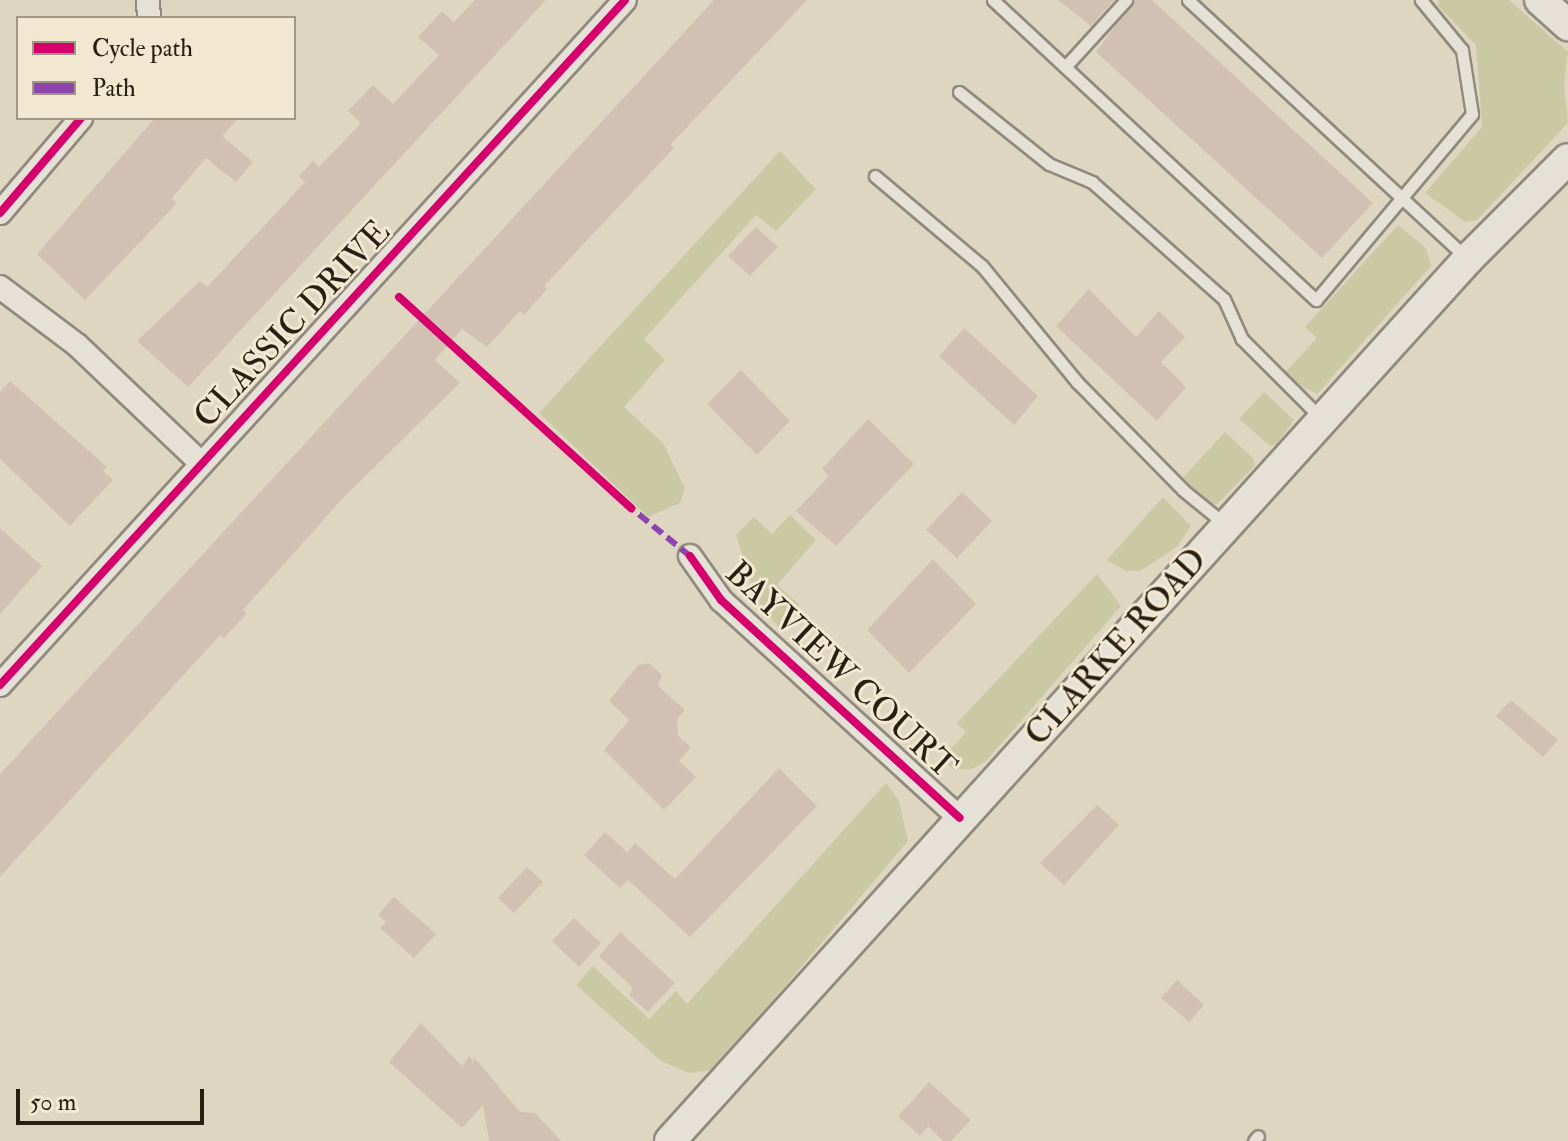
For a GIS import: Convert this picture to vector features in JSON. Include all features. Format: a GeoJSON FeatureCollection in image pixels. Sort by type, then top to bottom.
{"type":"FeatureCollection","features":[{"type":"Feature","properties":{"kind":"main road","name":"CLARKE ROAD"},"geometry":{"type":"LineString","coordinates":[[670,1141],[1468,259],[1568,159]]}},
{"type":"Feature","properties":{"kind":"street","name":"CLASSIC DRIVE"},"geometry":{"type":"LineString","coordinates":[[0,685],[200,462],[625,0]]}},
{"type":"Feature","properties":{"kind":"street"},"geometry":{"type":"LineString","coordinates":[[0,213],[79,120]]}},
{"type":"Feature","properties":{"kind":"street","name":"CLASSIC DRIVE"},"geometry":{"type":"LineString","coordinates":[[0,287],[77,345],[200,462]]}},
{"type":"Feature","properties":{"kind":"street","name":"BAYVIEW COURT"},"geometry":{"type":"LineString","coordinates":[[690,556],[721,600],[960,818]]}},
{"type":"Feature","properties":{"kind":"lane"},"geometry":{"type":"LineString","coordinates":[[993,0],[1316,300],[1472,114],[1462,50],[1421,0]]}},
{"type":"Feature","properties":{"kind":"lane"},"geometry":{"type":"LineString","coordinates":[[1065,67],[1126,0]]}},
{"type":"Feature","properties":{"kind":"lane"},"geometry":{"type":"LineString","coordinates":[[1188,0],[1468,259]]}},
{"type":"Feature","properties":{"kind":"lane"},"geometry":{"type":"LineString","coordinates":[[959,92],[1049,164],[1092,182],[1224,299],[1242,339],[1322,420]]}},
{"type":"Feature","properties":{"kind":"lane"},"geometry":{"type":"LineString","coordinates":[[875,176],[982,266],[1077,382],[1183,490],[1226,525]]}},
{"type":"Feature","properties":{"kind":"shaded area"},"geometry":{"type":"Polygon","coordinates":[[[1439,0],[1509,0],[1568,52],[1564,84],[1568,123],[1477,220],[1465,222],[1425,193],[1482,127],[1476,45],[1438,6],[1439,0]]]}},
{"type":"Feature","properties":{"kind":"shaded area"},"geometry":{"type":"Polygon","coordinates":[[[780,151],[816,189],[776,231],[756,215],[644,339],[665,360],[624,407],[663,443],[685,488],[680,503],[648,517],[539,413],[780,151]]]}},
{"type":"Feature","properties":{"kind":"shaded area"},"geometry":{"type":"Polygon","coordinates":[[[1398,225],[1426,248],[1431,266],[1317,394],[1282,376],[1317,338],[1305,327],[1398,225]]]}},
{"type":"Feature","properties":{"kind":"shaded area"},"geometry":{"type":"Polygon","coordinates":[[[1264,392],[1294,420],[1277,444],[1270,446],[1239,419],[1264,392]]]}},
{"type":"Feature","properties":{"kind":"shaded area"},"geometry":{"type":"Polygon","coordinates":[[[1225,432],[1254,459],[1255,466],[1217,504],[1204,503],[1179,482],[1225,432]]]}},
{"type":"Feature","properties":{"kind":"shaded area"},"geometry":{"type":"Polygon","coordinates":[[[1163,497],[1191,526],[1177,547],[1140,571],[1126,571],[1107,560],[1163,497]]]}},
{"type":"Feature","properties":{"kind":"shaded area"},"geometry":{"type":"Polygon","coordinates":[[[790,515],[816,540],[777,585],[799,604],[779,627],[758,606],[736,535],[754,517],[772,534],[790,515]]]}},
{"type":"Feature","properties":{"kind":"shaded area"},"geometry":{"type":"Polygon","coordinates":[[[1097,574],[1121,606],[985,762],[972,769],[953,769],[943,758],[966,732],[957,723],[1097,574]]]}},
{"type":"Feature","properties":{"kind":"shaded area"},"geometry":{"type":"Polygon","coordinates":[[[886,783],[899,801],[908,841],[714,1070],[689,1073],[661,1061],[576,985],[593,966],[649,1019],[676,991],[687,1004],[886,783]]]}},
{"type":"Feature","properties":{"kind":"building"},"geometry":{"type":"Polygon","coordinates":[[[475,0],[546,0],[188,387],[137,341],[200,281],[207,287],[305,182],[299,176],[313,161],[319,167],[361,123],[348,111],[373,85],[393,104],[439,55],[418,37],[442,11],[454,22],[475,0]]]}},
{"type":"Feature","properties":{"kind":"building"},"geometry":{"type":"Polygon","coordinates":[[[714,0],[807,0],[671,144],[674,148],[544,286],[547,289],[524,315],[520,311],[487,347],[462,329],[435,360],[460,383],[342,499],[243,610],[247,613],[224,638],[220,635],[0,877],[0,774],[714,0]]]}},
{"type":"Feature","properties":{"kind":"building"},"geometry":{"type":"Polygon","coordinates":[[[1058,0],[1114,0],[1091,26],[1058,0]]]}},
{"type":"Feature","properties":{"kind":"building"},"geometry":{"type":"Polygon","coordinates":[[[1134,0],[1152,0],[1373,203],[1322,258],[1096,52],[1134,0]]]}},
{"type":"Feature","properties":{"kind":"building"},"geometry":{"type":"Polygon","coordinates":[[[153,120],[236,120],[222,136],[253,162],[236,182],[206,158],[172,198],[177,203],[85,300],[37,254],[153,120]]]}},
{"type":"Feature","properties":{"kind":"building"},"geometry":{"type":"Polygon","coordinates":[[[756,227],[778,247],[750,276],[728,256],[756,227]]]}},
{"type":"Feature","properties":{"kind":"building"},"geometry":{"type":"Polygon","coordinates":[[[1089,289],[1136,337],[1159,311],[1185,337],[1161,362],[1186,387],[1157,421],[1056,326],[1089,289]]]}},
{"type":"Feature","properties":{"kind":"building"},"geometry":{"type":"Polygon","coordinates":[[[964,328],[1038,396],[1014,425],[939,356],[964,328]]]}},
{"type":"Feature","properties":{"kind":"building"},"geometry":{"type":"Polygon","coordinates":[[[741,370],[790,421],[757,455],[707,404],[741,370]]]}},
{"type":"Feature","properties":{"kind":"building"},"geometry":{"type":"Polygon","coordinates":[[[10,381],[107,467],[103,471],[113,480],[70,526],[0,459],[0,392],[10,381]]]}},
{"type":"Feature","properties":{"kind":"building"},"geometry":{"type":"Polygon","coordinates":[[[868,419],[914,464],[836,546],[796,511],[829,476],[822,469],[868,419]]]}},
{"type":"Feature","properties":{"kind":"building"},"geometry":{"type":"Polygon","coordinates":[[[962,492],[992,521],[957,558],[926,530],[962,492]]]}},
{"type":"Feature","properties":{"kind":"building"},"geometry":{"type":"Polygon","coordinates":[[[0,528],[42,566],[0,614],[0,528]]]}},
{"type":"Feature","properties":{"kind":"building"},"geometry":{"type":"Polygon","coordinates":[[[933,559],[976,604],[909,673],[867,630],[933,559]]]}},
{"type":"Feature","properties":{"kind":"building"},"geometry":{"type":"Polygon","coordinates":[[[649,663],[662,675],[658,686],[685,710],[677,719],[678,736],[691,747],[679,761],[696,777],[664,810],[604,750],[629,720],[609,701],[638,665],[649,663]]]}},
{"type":"Feature","properties":{"kind":"building"},"geometry":{"type":"Polygon","coordinates":[[[1511,700],[1558,740],[1543,757],[1496,716],[1511,700]]]}},
{"type":"Feature","properties":{"kind":"building"},"geometry":{"type":"Polygon","coordinates":[[[779,768],[817,806],[690,937],[628,880],[620,888],[584,855],[605,832],[627,852],[635,843],[675,879],[779,768]]]}},
{"type":"Feature","properties":{"kind":"building"},"geometry":{"type":"Polygon","coordinates":[[[1097,805],[1119,825],[1064,885],[1040,863],[1097,805]]]}},
{"type":"Feature","properties":{"kind":"building"},"geometry":{"type":"Polygon","coordinates":[[[527,867],[543,882],[514,913],[498,898],[527,867]]]}},
{"type":"Feature","properties":{"kind":"building"},"geometry":{"type":"Polygon","coordinates":[[[394,897],[436,934],[414,958],[380,928],[386,922],[378,915],[394,897]]]}},
{"type":"Feature","properties":{"kind":"building"},"geometry":{"type":"Polygon","coordinates":[[[574,918],[601,943],[579,967],[552,941],[574,918]]]}},
{"type":"Feature","properties":{"kind":"building"},"geometry":{"type":"Polygon","coordinates":[[[620,932],[675,983],[648,1012],[629,995],[633,988],[599,956],[620,932]]]}},
{"type":"Feature","properties":{"kind":"building"},"geometry":{"type":"Polygon","coordinates":[[[1177,980],[1204,1005],[1189,1022],[1161,998],[1177,980]]]}},
{"type":"Feature","properties":{"kind":"building"},"geometry":{"type":"Polygon","coordinates":[[[421,1023],[462,1066],[469,1056],[474,1062],[473,1056],[520,1112],[535,1113],[561,1141],[489,1141],[483,1105],[462,1128],[389,1062],[421,1023]]]}},
{"type":"Feature","properties":{"kind":"building"},"geometry":{"type":"Polygon","coordinates":[[[929,1082],[971,1120],[951,1141],[943,1141],[928,1126],[920,1136],[898,1116],[929,1082]]]}},
{"type":"Feature","properties":{"kind":"marked path"},"geometry":{"type":"LineString","coordinates":[[625,503],[690,556]]}},
{"type":"Feature","properties":{"kind":"cycle path"},"geometry":{"type":"LineString","coordinates":[[0,685],[625,0]]}},
{"type":"Feature","properties":{"kind":"cycle path"},"geometry":{"type":"LineString","coordinates":[[0,213],[79,120]]}},
{"type":"Feature","properties":{"kind":"cycle path"},"geometry":{"type":"LineString","coordinates":[[399,297],[631,508]]}},
{"type":"Feature","properties":{"kind":"cycle path"},"geometry":{"type":"LineString","coordinates":[[690,556],[721,600],[960,818]]}}]}
